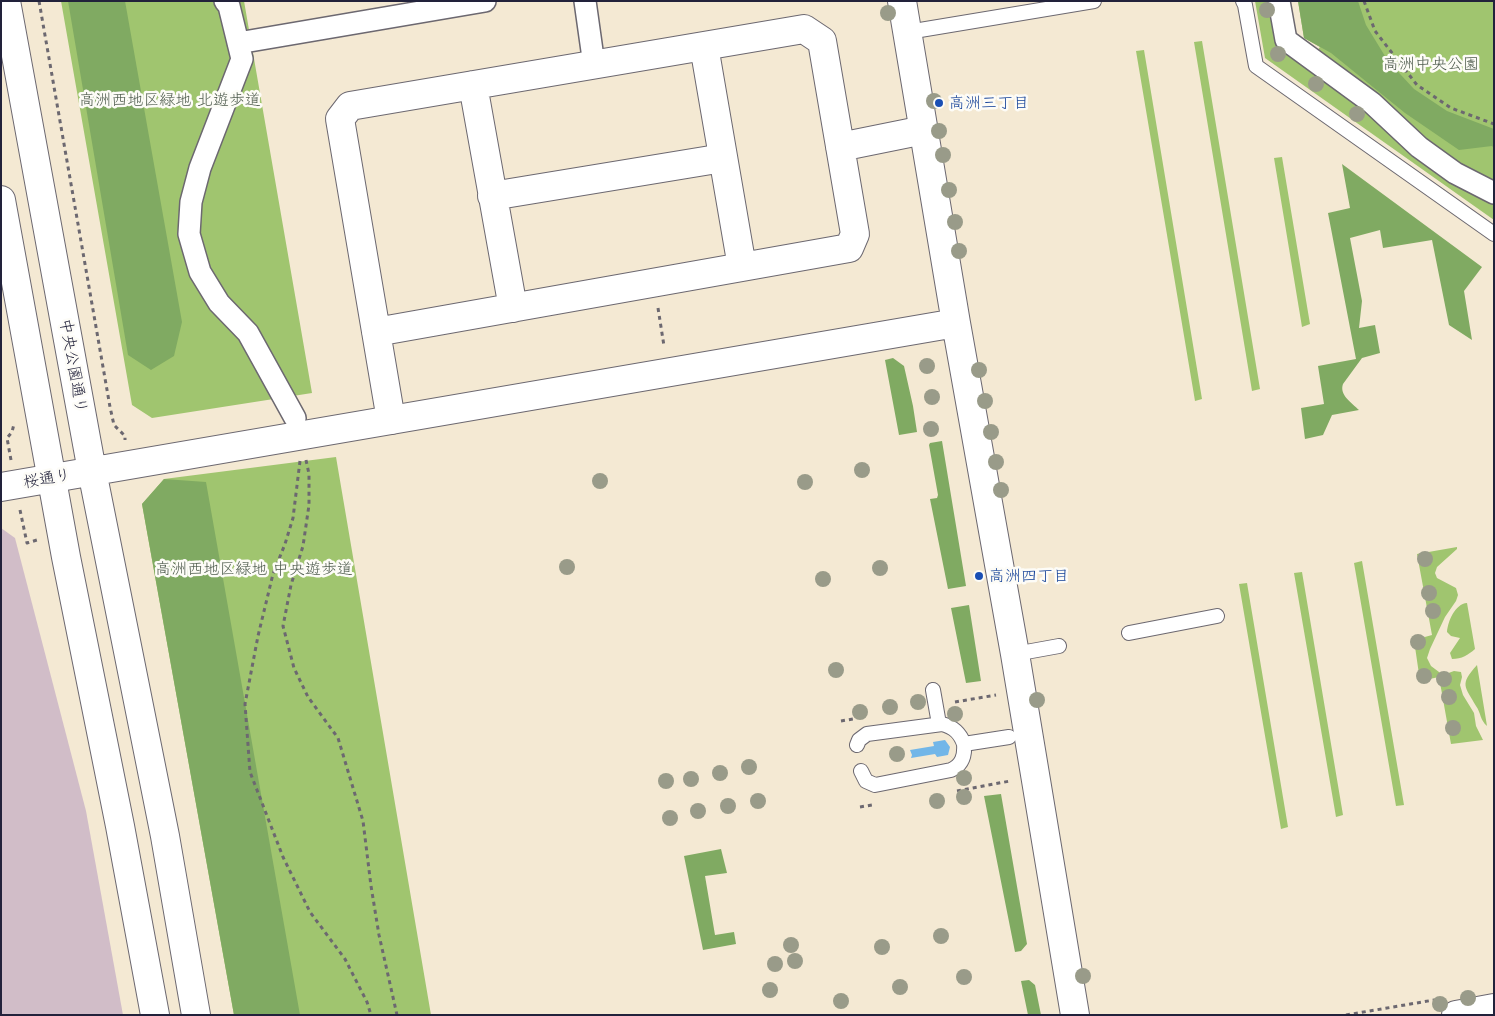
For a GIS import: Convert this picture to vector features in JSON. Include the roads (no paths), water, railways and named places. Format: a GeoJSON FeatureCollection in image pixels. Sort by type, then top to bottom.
{"type":"FeatureCollection","features":[{"type":"Feature","properties":{"kind":"street","name":"中央公園通り"},"geometry":{"type":"LineString","coordinates":[[6,1],[92,471],[165,836],[196,1015]]}},
{"type":"Feature","properties":{"kind":"street"},"geometry":{"type":"LineString","coordinates":[[225,1],[229,6],[242,59],[200,168],[191,202],[189,234],[200,272],[219,303],[248,333],[295,418]]}},
{"type":"Feature","properties":{"kind":"street"},"geometry":{"type":"LineString","coordinates":[[584,1],[594,65]]}},
{"type":"Feature","properties":{"kind":"street"},"geometry":{"type":"LineString","coordinates":[[902,1],[956,324],[1015,654],[1075,1015]]}},
{"type":"Feature","properties":{"kind":"street"},"geometry":{"type":"LineString","coordinates":[[1279,1],[1286,40],[1372,103],[1419,147],[1455,174],[1494,193]]}},
{"type":"Feature","properties":{"kind":"street"},"geometry":{"type":"LineString","coordinates":[[238,43],[480,2]]}},
{"type":"Feature","properties":{"kind":"street"},"geometry":{"type":"LineString","coordinates":[[376,332],[848,248],[855,234],[822,41],[804,29],[350,106],[340,119],[390,420]]}},
{"type":"Feature","properties":{"kind":"street"},"geometry":{"type":"LineString","coordinates":[[704,46],[742,267]]}},
{"type":"Feature","properties":{"kind":"street"},"geometry":{"type":"LineString","coordinates":[[473,86],[513,308]]}},
{"type":"Feature","properties":{"kind":"street"},"geometry":{"type":"LineString","coordinates":[[840,146],[924,130]]}},
{"type":"Feature","properties":{"kind":"street"},"geometry":{"type":"LineString","coordinates":[[492,196],[723,158]]}},
{"type":"Feature","properties":{"kind":"street"},"geometry":{"type":"LineString","coordinates":[[1,200],[66,557],[120,826],[155,1015]]}},
{"type":"Feature","properties":{"kind":"street","name":"桜通り"},"geometry":{"type":"LineString","coordinates":[[1,487],[956,324]]}},
{"type":"Feature","properties":{"kind":"street"},"geometry":{"type":"LineString","coordinates":[[1447,1007],[1494,1008]]}},
{"type":"Feature","properties":{"kind":"lane"},"geometry":{"type":"LineString","coordinates":[[908,32],[1094,1]]}},
{"type":"Feature","properties":{"kind":"lane"},"geometry":{"type":"LineString","coordinates":[[1243,1],[1256,66],[1494,234]]}},
{"type":"Feature","properties":{"kind":"lane"},"geometry":{"type":"LineString","coordinates":[[1129,633],[1217,616]]}},
{"type":"Feature","properties":{"kind":"lane"},"geometry":{"type":"LineString","coordinates":[[1015,654],[1059,646]]}},
{"type":"Feature","properties":{"kind":"lane"},"geometry":{"type":"LineString","coordinates":[[933,690],[938,724]]}},
{"type":"Feature","properties":{"kind":"lane"},"geometry":{"type":"LineString","coordinates":[[857,745],[859,740],[867,734],[938,724],[954,728],[962,737],[964,744],[963,759],[957,768],[951,770],[875,785],[866,781],[861,771]]}},
{"type":"Feature","properties":{"kind":"lane"},"geometry":{"type":"LineString","coordinates":[[964,744],[1009,737]]}},
{"type":"Feature","properties":{"kind":"water"},"geometry":{"type":"Polygon","coordinates":[[[945,740],[950,747],[948,755],[937,757],[935,754],[911,758],[910,750],[934,746],[933,742],[945,740]]]}},
{"type":"Feature","properties":{"kind":"place","name":"高洲三丁目"},"geometry":{"type":"Point","coordinates":[939,103]}},
{"type":"Feature","properties":{"kind":"place","name":"高洲四丁目"},"geometry":{"type":"Point","coordinates":[979,576]}},
{"type":"Feature","properties":{"kind":"park label","name":"高洲中央公園"},"geometry":{"type":"Point","coordinates":[1431,64]}},
{"type":"Feature","properties":{"kind":"park label","name":"高洲西地区緑地 北遊歩道"},"geometry":{"type":"Point","coordinates":[170,100]}},
{"type":"Feature","properties":{"kind":"park label","name":"高洲西地区緑地 中央遊歩道"},"geometry":{"type":"Point","coordinates":[254,569]}}]}
